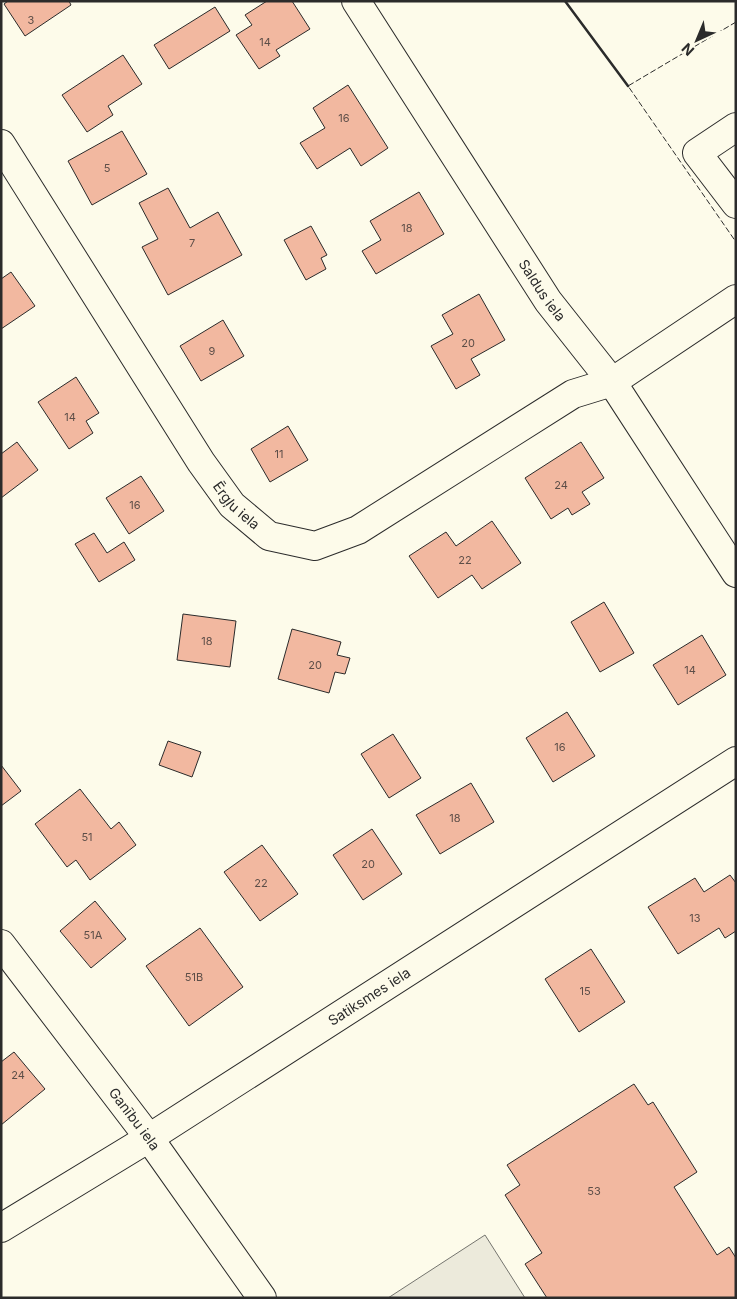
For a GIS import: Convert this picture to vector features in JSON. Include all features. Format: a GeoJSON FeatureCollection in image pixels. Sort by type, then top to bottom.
{"type":"FeatureCollection","features":[{"type":"Feature","properties":{"kind":"street","name":"Saldus iela"},"geometry":{"type":"LineString","coordinates":[[356,1],[548,301],[612,382],[736,573]]}},
{"type":"Feature","properties":{"kind":"street"},"geometry":{"type":"LineString","coordinates":[[736,127],[697,153],[736,204]]}},
{"type":"Feature","properties":{"kind":"street","name":"Ērgļu iela"},"geometry":{"type":"LineString","coordinates":[[1,144],[201,462],[232,505],[269,536],[315,546],[358,530],[573,394],[612,382],[736,298]]}},
{"type":"Feature","properties":{"kind":"street","name":"Satiksmes iela"},"geometry":{"type":"LineString","coordinates":[[1,1228],[149,1138],[736,761]]}},
{"type":"Feature","properties":{"kind":"street","name":"Ganību iela"},"geometry":{"type":"LineString","coordinates":[[1,944],[149,1138],[262,1298]]}},
{"type":"Feature","properties":{"kind":"shaded area"},"geometry":{"type":"Polygon","coordinates":[[[485,1235],[525,1298],[388,1298],[485,1235]]]}},
{"type":"Feature","properties":{"kind":"building"},"geometry":{"type":"Polygon","coordinates":[[[8,1],[69,1],[71,5],[25,36],[4,4],[8,1]]]}},
{"type":"Feature","properties":{"kind":"building"},"geometry":{"type":"Polygon","coordinates":[[[267,1],[292,1],[310,29],[276,50],[280,56],[259,69],[236,35],[252,25],[245,15],[267,1]]]}},
{"type":"Feature","properties":{"kind":"building"},"geometry":{"type":"Polygon","coordinates":[[[215,7],[230,31],[169,69],[154,45],[215,7]]]}},
{"type":"Feature","properties":{"kind":"building"},"geometry":{"type":"Polygon","coordinates":[[[123,55],[142,84],[108,106],[113,115],[87,132],[62,95],[123,55]]]}},
{"type":"Feature","properties":{"kind":"building"},"geometry":{"type":"Polygon","coordinates":[[[348,85],[388,148],[361,166],[350,148],[317,169],[300,143],[325,128],[313,108],[348,85]]]}},
{"type":"Feature","properties":{"kind":"building"},"geometry":{"type":"Polygon","coordinates":[[[122,131],[147,174],[92,205],[68,161],[122,131]]]}},
{"type":"Feature","properties":{"kind":"building"},"geometry":{"type":"Polygon","coordinates":[[[168,188],[190,228],[218,212],[242,255],[168,295],[142,247],[158,239],[139,203],[168,188]]]}},
{"type":"Feature","properties":{"kind":"building"},"geometry":{"type":"Polygon","coordinates":[[[419,192],[444,234],[376,274],[362,251],[381,240],[370,221],[419,192]]]}},
{"type":"Feature","properties":{"kind":"building"},"geometry":{"type":"Polygon","coordinates":[[[311,226],[327,255],[321,258],[326,269],[306,280],[284,240],[311,226]]]}},
{"type":"Feature","properties":{"kind":"building"},"geometry":{"type":"Polygon","coordinates":[[[11,272],[35,306],[1,329],[1,279],[11,272]]]}},
{"type":"Feature","properties":{"kind":"building"},"geometry":{"type":"Polygon","coordinates":[[[479,294],[505,340],[471,359],[480,375],[456,389],[431,346],[453,334],[442,315],[479,294]]]}},
{"type":"Feature","properties":{"kind":"building"},"geometry":{"type":"Polygon","coordinates":[[[223,320],[244,356],[201,381],[180,346],[223,320]]]}},
{"type":"Feature","properties":{"kind":"building"},"geometry":{"type":"Polygon","coordinates":[[[76,377],[99,413],[86,421],[93,433],[69,449],[38,402],[76,377]]]}},
{"type":"Feature","properties":{"kind":"building"},"geometry":{"type":"Polygon","coordinates":[[[288,426],[308,460],[270,482],[251,449],[288,426]]]}},
{"type":"Feature","properties":{"kind":"building"},"geometry":{"type":"Polygon","coordinates":[[[17,442],[38,470],[1,498],[1,454],[17,442]]]}},
{"type":"Feature","properties":{"kind":"building"},"geometry":{"type":"Polygon","coordinates":[[[581,442],[604,478],[582,492],[590,504],[572,515],[568,508],[551,519],[525,478],[581,442]]]}},
{"type":"Feature","properties":{"kind":"building"},"geometry":{"type":"Polygon","coordinates":[[[141,476],[164,511],[129,534],[106,498],[141,476]]]}},
{"type":"Feature","properties":{"kind":"building"},"geometry":{"type":"Polygon","coordinates":[[[492,521],[521,563],[482,589],[472,575],[438,598],[409,556],[446,532],[456,546],[492,521]]]}},
{"type":"Feature","properties":{"kind":"building"},"geometry":{"type":"Polygon","coordinates":[[[94,533],[107,553],[124,542],[135,560],[99,582],[75,544],[94,533]]]}},
{"type":"Feature","properties":{"kind":"building"},"geometry":{"type":"Polygon","coordinates":[[[604,602],[634,653],[600,672],[571,622],[604,602]]]}},
{"type":"Feature","properties":{"kind":"building"},"geometry":{"type":"Polygon","coordinates":[[[183,614],[236,621],[230,667],[177,660],[183,614]]]}},
{"type":"Feature","properties":{"kind":"building"},"geometry":{"type":"Polygon","coordinates":[[[292,629],[341,642],[337,655],[350,658],[345,674],[335,672],[329,693],[278,679],[292,629]]]}},
{"type":"Feature","properties":{"kind":"building"},"geometry":{"type":"Polygon","coordinates":[[[702,635],[726,675],[678,705],[653,665],[702,635]]]}},
{"type":"Feature","properties":{"kind":"building"},"geometry":{"type":"Polygon","coordinates":[[[567,712],[595,756],[553,782],[526,738],[567,712]]]}},
{"type":"Feature","properties":{"kind":"building"},"geometry":{"type":"Polygon","coordinates":[[[393,734],[421,778],[389,798],[361,754],[393,734]]]}},
{"type":"Feature","properties":{"kind":"building"},"geometry":{"type":"Polygon","coordinates":[[[168,741],[201,752],[192,777],[159,765],[168,741]]]}},
{"type":"Feature","properties":{"kind":"building"},"geometry":{"type":"Polygon","coordinates":[[[1,765],[21,791],[1,806],[1,765]]]}},
{"type":"Feature","properties":{"kind":"building"},"geometry":{"type":"Polygon","coordinates":[[[471,783],[494,822],[440,854],[416,815],[471,783]]]}},
{"type":"Feature","properties":{"kind":"building"},"geometry":{"type":"Polygon","coordinates":[[[80,789],[111,829],[119,822],[136,845],[90,880],[76,860],[67,867],[35,824],[80,789]]]}},
{"type":"Feature","properties":{"kind":"building"},"geometry":{"type":"Polygon","coordinates":[[[372,829],[402,874],[363,900],[333,855],[372,829]]]}},
{"type":"Feature","properties":{"kind":"building"},"geometry":{"type":"Polygon","coordinates":[[[262,845],[298,894],[260,921],[224,872],[262,845]]]}},
{"type":"Feature","properties":{"kind":"building"},"geometry":{"type":"Polygon","coordinates":[[[730,875],[736,883],[736,931],[725,938],[719,928],[678,954],[648,907],[695,878],[704,892],[730,875]]]}},
{"type":"Feature","properties":{"kind":"building"},"geometry":{"type":"Polygon","coordinates":[[[95,901],[126,939],[91,968],[60,931],[95,901]]]}},
{"type":"Feature","properties":{"kind":"building"},"geometry":{"type":"Polygon","coordinates":[[[200,928],[243,987],[189,1026],[146,966],[200,928]]]}},
{"type":"Feature","properties":{"kind":"building"},"geometry":{"type":"Polygon","coordinates":[[[591,949],[625,1002],[579,1032],[545,979],[591,949]]]}},
{"type":"Feature","properties":{"kind":"building"},"geometry":{"type":"Polygon","coordinates":[[[14,1052],[45,1089],[1,1125],[1,1062],[14,1052]]]}},
{"type":"Feature","properties":{"kind":"building"},"geometry":{"type":"Polygon","coordinates":[[[634,1084],[648,1105],[653,1102],[697,1172],[674,1187],[717,1255],[729,1247],[736,1258],[736,1298],[547,1298],[525,1264],[542,1253],[505,1195],[520,1185],[507,1165],[634,1084]]]}},
{"type":"Feature","properties":{"kind":"fence"},"geometry":{"type":"LineString","coordinates":[[736,22],[628,86],[736,242]]}},
{"type":"Feature","properties":{"kind":"wall"},"geometry":{"type":"LineString","coordinates":[[565,1],[628,86]]}}]}
